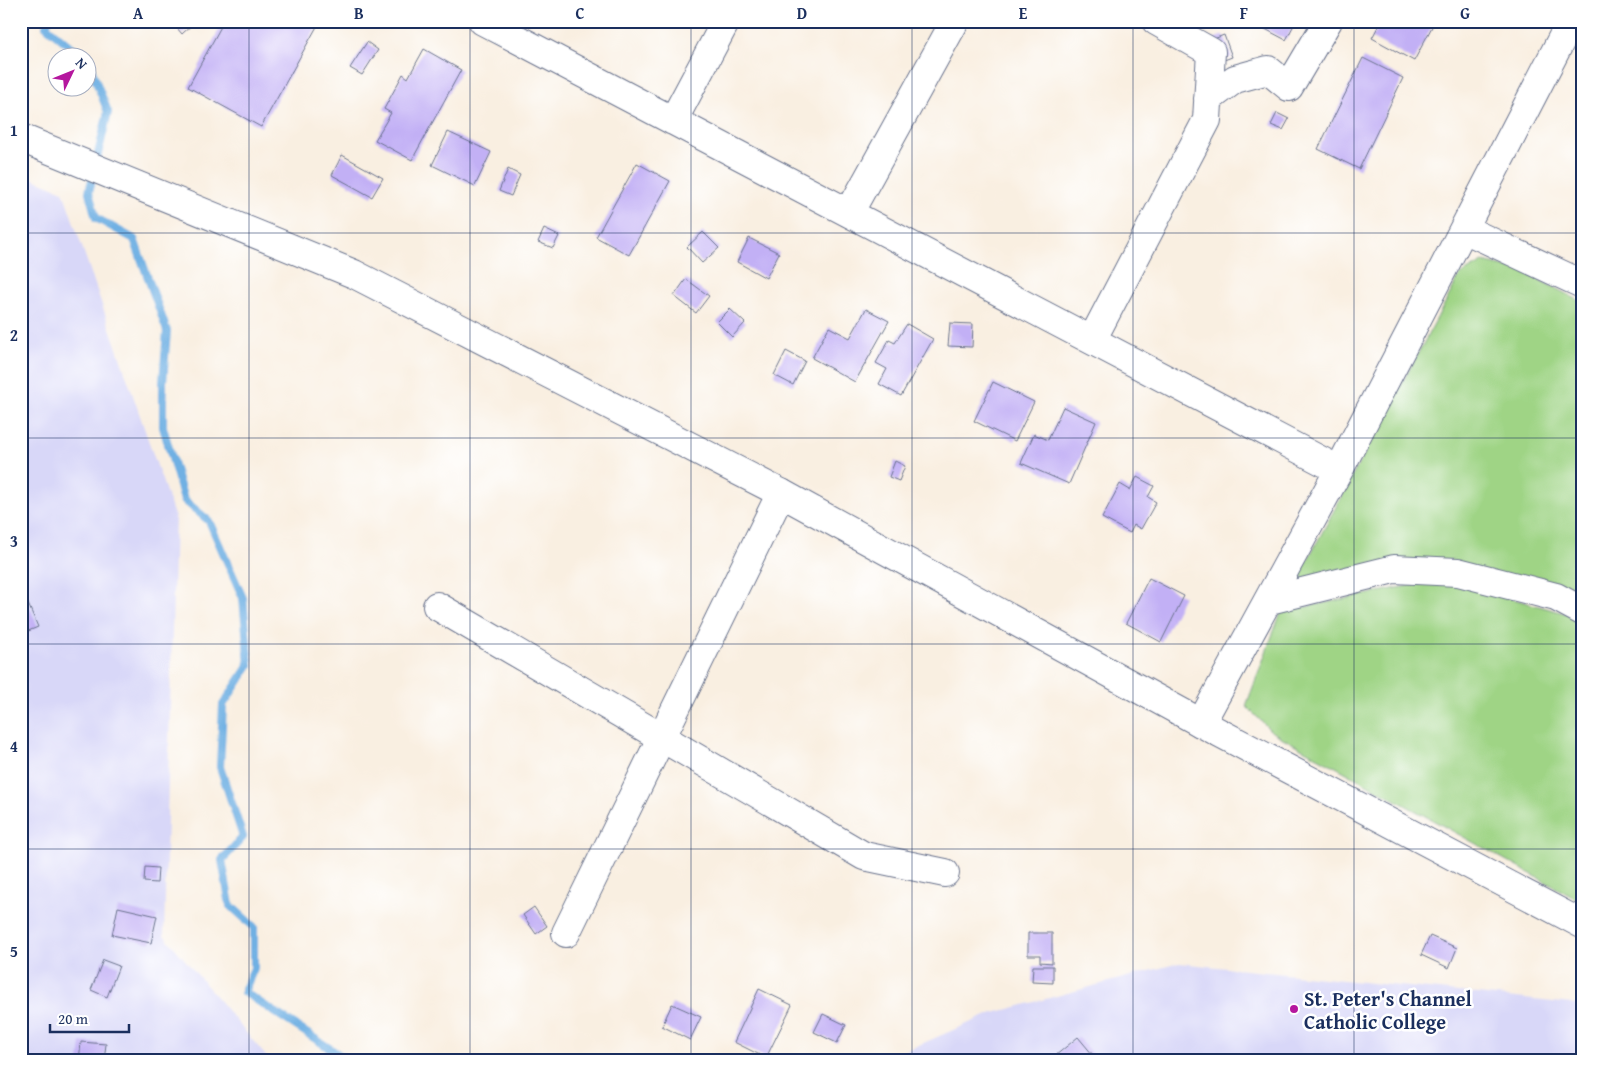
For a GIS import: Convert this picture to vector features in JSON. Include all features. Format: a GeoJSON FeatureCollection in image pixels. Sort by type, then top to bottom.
{"type":"FeatureCollection","features":[{"type":"Feature","properties":{"kind":"street"},"geometry":{"type":"LineString","coordinates":[[483,21],[1338,470]]}},
{"type":"Feature","properties":{"kind":"street"},"geometry":{"type":"LineString","coordinates":[[673,121],[726,21]]}},
{"type":"Feature","properties":{"kind":"street"},"geometry":{"type":"LineString","coordinates":[[849,214],[955,21]]}},
{"type":"Feature","properties":{"kind":"street"},"geometry":{"type":"LineString","coordinates":[[1092,340],[1206,120],[1211,52],[1156,21]]}},
{"type":"Feature","properties":{"kind":"street"},"geometry":{"type":"LineString","coordinates":[[1208,100],[1235,78],[1268,70],[1289,87],[1328,21]]}},
{"type":"Feature","properties":{"kind":"street"},"geometry":{"type":"LineString","coordinates":[[1202,723],[1270,600],[1571,21]]}},
{"type":"Feature","properties":{"kind":"street"},"geometry":{"type":"LineString","coordinates":[[21,138],[354,274],[782,494],[1202,723],[1582,924]]}},
{"type":"Feature","properties":{"kind":"street"},"geometry":{"type":"LineString","coordinates":[[1464,229],[1582,284]]}},
{"type":"Feature","properties":{"kind":"street"},"geometry":{"type":"LineString","coordinates":[[566,933],[782,494]]}},
{"type":"Feature","properties":{"kind":"street"},"geometry":{"type":"LineString","coordinates":[[1270,600],[1394,569],[1458,572],[1556,597],[1582,610]]}},
{"type":"Feature","properties":{"kind":"street"},"geometry":{"type":"LineString","coordinates":[[438,606],[864,856],[945,873]]}},
{"type":"Feature","properties":{"kind":"shaded area"},"geometry":{"type":"Polygon","coordinates":[[[21,174],[63,191],[175,518],[164,935],[270,1061],[21,1061],[21,174]]]}},
{"type":"Feature","properties":{"kind":"shaded area","name":"St. Peter's Channel Catholic College"},"geometry":{"type":"Polygon","coordinates":[[[1179,963],[1582,1005],[1582,1061],[882,1061],[990,1014],[1179,963]]]}},
{"type":"Feature","properties":{"kind":"green space"},"geometry":{"type":"Polygon","coordinates":[[[1483,262],[1522,271],[1582,302],[1582,597],[1527,580],[1303,582],[1301,572],[1460,275],[1483,262]]]}},
{"type":"Feature","properties":{"kind":"green space"},"geometry":{"type":"Polygon","coordinates":[[[1441,579],[1568,614],[1582,624],[1582,902],[1272,732],[1246,706],[1281,612],[1441,579]]]}},
{"type":"Feature","properties":{"kind":"building"},"geometry":{"type":"Polygon","coordinates":[[[171,21],[196,21],[182,34],[171,21]]]}},
{"type":"Feature","properties":{"kind":"building"},"geometry":{"type":"Polygon","coordinates":[[[224,21],[320,21],[261,127],[188,87],[224,21]]]}},
{"type":"Feature","properties":{"kind":"building"},"geometry":{"type":"Polygon","coordinates":[[[1250,21],[1296,21],[1286,40],[1250,21]]]}},
{"type":"Feature","properties":{"kind":"building"},"geometry":{"type":"Polygon","coordinates":[[[1381,21],[1435,21],[1414,61],[1372,38],[1381,21]]]}},
{"type":"Feature","properties":{"kind":"building"},"geometry":{"type":"Polygon","coordinates":[[[1224,35],[1232,57],[1219,62],[1211,40],[1224,35]]]}},
{"type":"Feature","properties":{"kind":"building"},"geometry":{"type":"Polygon","coordinates":[[[367,42],[378,50],[362,75],[350,68],[367,42]]]}},
{"type":"Feature","properties":{"kind":"building"},"geometry":{"type":"Polygon","coordinates":[[[424,49],[461,70],[412,160],[375,140],[391,113],[384,109],[403,74],[408,78],[424,49]]]}},
{"type":"Feature","properties":{"kind":"building"},"geometry":{"type":"Polygon","coordinates":[[[1363,58],[1403,78],[1359,169],[1318,149],[1363,58]]]}},
{"type":"Feature","properties":{"kind":"building"},"geometry":{"type":"Polygon","coordinates":[[[1277,113],[1289,119],[1283,130],[1271,125],[1277,113]]]}},
{"type":"Feature","properties":{"kind":"building"},"geometry":{"type":"Polygon","coordinates":[[[448,132],[491,152],[475,186],[432,165],[448,132]]]}},
{"type":"Feature","properties":{"kind":"building"},"geometry":{"type":"Polygon","coordinates":[[[342,155],[383,178],[372,197],[332,175],[342,155]]]}},
{"type":"Feature","properties":{"kind":"building"},"geometry":{"type":"Polygon","coordinates":[[[637,163],[670,181],[629,255],[596,237],[637,163]]]}},
{"type":"Feature","properties":{"kind":"building"},"geometry":{"type":"Polygon","coordinates":[[[508,169],[520,175],[511,196],[499,191],[508,169]]]}},
{"type":"Feature","properties":{"kind":"building"},"geometry":{"type":"Polygon","coordinates":[[[544,229],[559,236],[553,248],[538,242],[544,229]]]}},
{"type":"Feature","properties":{"kind":"building"},"geometry":{"type":"Polygon","coordinates":[[[703,232],[719,248],[702,263],[687,247],[703,232]]]}},
{"type":"Feature","properties":{"kind":"building"},"geometry":{"type":"Polygon","coordinates":[[[749,238],[779,253],[766,278],[737,262],[749,238]]]}},
{"type":"Feature","properties":{"kind":"building"},"geometry":{"type":"Polygon","coordinates":[[[686,279],[709,296],[696,313],[674,296],[686,279]]]}},
{"type":"Feature","properties":{"kind":"building"},"geometry":{"type":"Polygon","coordinates":[[[730,309],[745,323],[732,337],[717,322],[730,309]]]}},
{"type":"Feature","properties":{"kind":"building"},"geometry":{"type":"Polygon","coordinates":[[[866,309],[889,321],[855,382],[812,358],[829,327],[850,338],[866,309]]]}},
{"type":"Feature","properties":{"kind":"building"},"geometry":{"type":"Polygon","coordinates":[[[950,323],[973,324],[972,347],[948,346],[950,323]]]}},
{"type":"Feature","properties":{"kind":"building"},"geometry":{"type":"Polygon","coordinates":[[[907,324],[933,339],[901,396],[879,384],[887,369],[876,363],[889,340],[895,343],[907,324]]]}},
{"type":"Feature","properties":{"kind":"building"},"geometry":{"type":"Polygon","coordinates":[[[786,351],[805,361],[793,385],[774,375],[786,351]]]}},
{"type":"Feature","properties":{"kind":"building"},"geometry":{"type":"Polygon","coordinates":[[[993,382],[1034,402],[1015,441],[974,421],[993,382]]]}},
{"type":"Feature","properties":{"kind":"building"},"geometry":{"type":"Polygon","coordinates":[[[1063,407],[1096,422],[1069,484],[1021,463],[1034,434],[1048,440],[1063,407]]]}},
{"type":"Feature","properties":{"kind":"building"},"geometry":{"type":"Polygon","coordinates":[[[895,461],[905,466],[899,481],[889,477],[895,461]]]}},
{"type":"Feature","properties":{"kind":"building"},"geometry":{"type":"Polygon","coordinates":[[[1137,477],[1154,486],[1148,497],[1156,502],[1141,529],[1134,525],[1130,533],[1102,518],[1120,484],[1130,490],[1137,477]]]}},
{"type":"Feature","properties":{"kind":"building"},"geometry":{"type":"Polygon","coordinates":[[[1149,578],[1184,596],[1161,642],[1126,623],[1149,578]]]}},
{"type":"Feature","properties":{"kind":"building"},"geometry":{"type":"Polygon","coordinates":[[[23,592],[38,627],[21,634],[21,593],[23,592]]]}},
{"type":"Feature","properties":{"kind":"building"},"geometry":{"type":"Polygon","coordinates":[[[145,867],[158,868],[157,883],[144,882],[145,867]]]}},
{"type":"Feature","properties":{"kind":"building"},"geometry":{"type":"Polygon","coordinates":[[[118,907],[157,916],[151,943],[112,935],[118,907]]]}},
{"type":"Feature","properties":{"kind":"building"},"geometry":{"type":"Polygon","coordinates":[[[534,907],[547,926],[536,934],[523,915],[534,907]]]}},
{"type":"Feature","properties":{"kind":"building"},"geometry":{"type":"Polygon","coordinates":[[[1028,933],[1052,933],[1052,963],[1040,962],[1040,955],[1028,955],[1028,933]]]}},
{"type":"Feature","properties":{"kind":"building"},"geometry":{"type":"Polygon","coordinates":[[[1430,936],[1457,948],[1449,968],[1421,955],[1430,936]]]}},
{"type":"Feature","properties":{"kind":"building"},"geometry":{"type":"Polygon","coordinates":[[[103,960],[119,966],[107,997],[91,990],[103,960]]]}},
{"type":"Feature","properties":{"kind":"building"},"geometry":{"type":"Polygon","coordinates":[[[1033,966],[1053,966],[1053,983],[1032,982],[1033,966]]]}},
{"type":"Feature","properties":{"kind":"building"},"geometry":{"type":"Polygon","coordinates":[[[759,989],[792,1005],[766,1058],[734,1042],[759,989]]]}},
{"type":"Feature","properties":{"kind":"building"},"geometry":{"type":"Polygon","coordinates":[[[672,1004],[701,1017],[690,1040],[662,1026],[672,1004]]]}},
{"type":"Feature","properties":{"kind":"building"},"geometry":{"type":"Polygon","coordinates":[[[823,1014],[846,1025],[837,1043],[814,1032],[823,1014]]]}},
{"type":"Feature","properties":{"kind":"building"},"geometry":{"type":"Polygon","coordinates":[[[1078,1037],[1098,1061],[1049,1061],[1078,1037]]]}},
{"type":"Feature","properties":{"kind":"building"},"geometry":{"type":"Polygon","coordinates":[[[81,1042],[106,1044],[104,1061],[79,1061],[81,1042]]]}},
{"type":"Feature","properties":{"kind":"waterway"},"geometry":{"type":"LineString","coordinates":[[48,21],[46,26],[72,48]]}},
{"type":"Feature","properties":{"kind":"waterway"},"geometry":{"type":"LineString","coordinates":[[98,86],[108,112],[89,192],[96,218],[134,239],[167,331],[163,382],[163,427],[184,500],[209,521],[243,598],[249,665],[223,705],[220,767],[243,837],[222,860],[230,905],[254,927],[254,968],[244,992],[349,1061]]}},
{"type":"Feature","properties":{"kind":"place","name":"St. Peter's Channel Catholic College"},"geometry":{"type":"Point","coordinates":[1294,1009]}}]}
